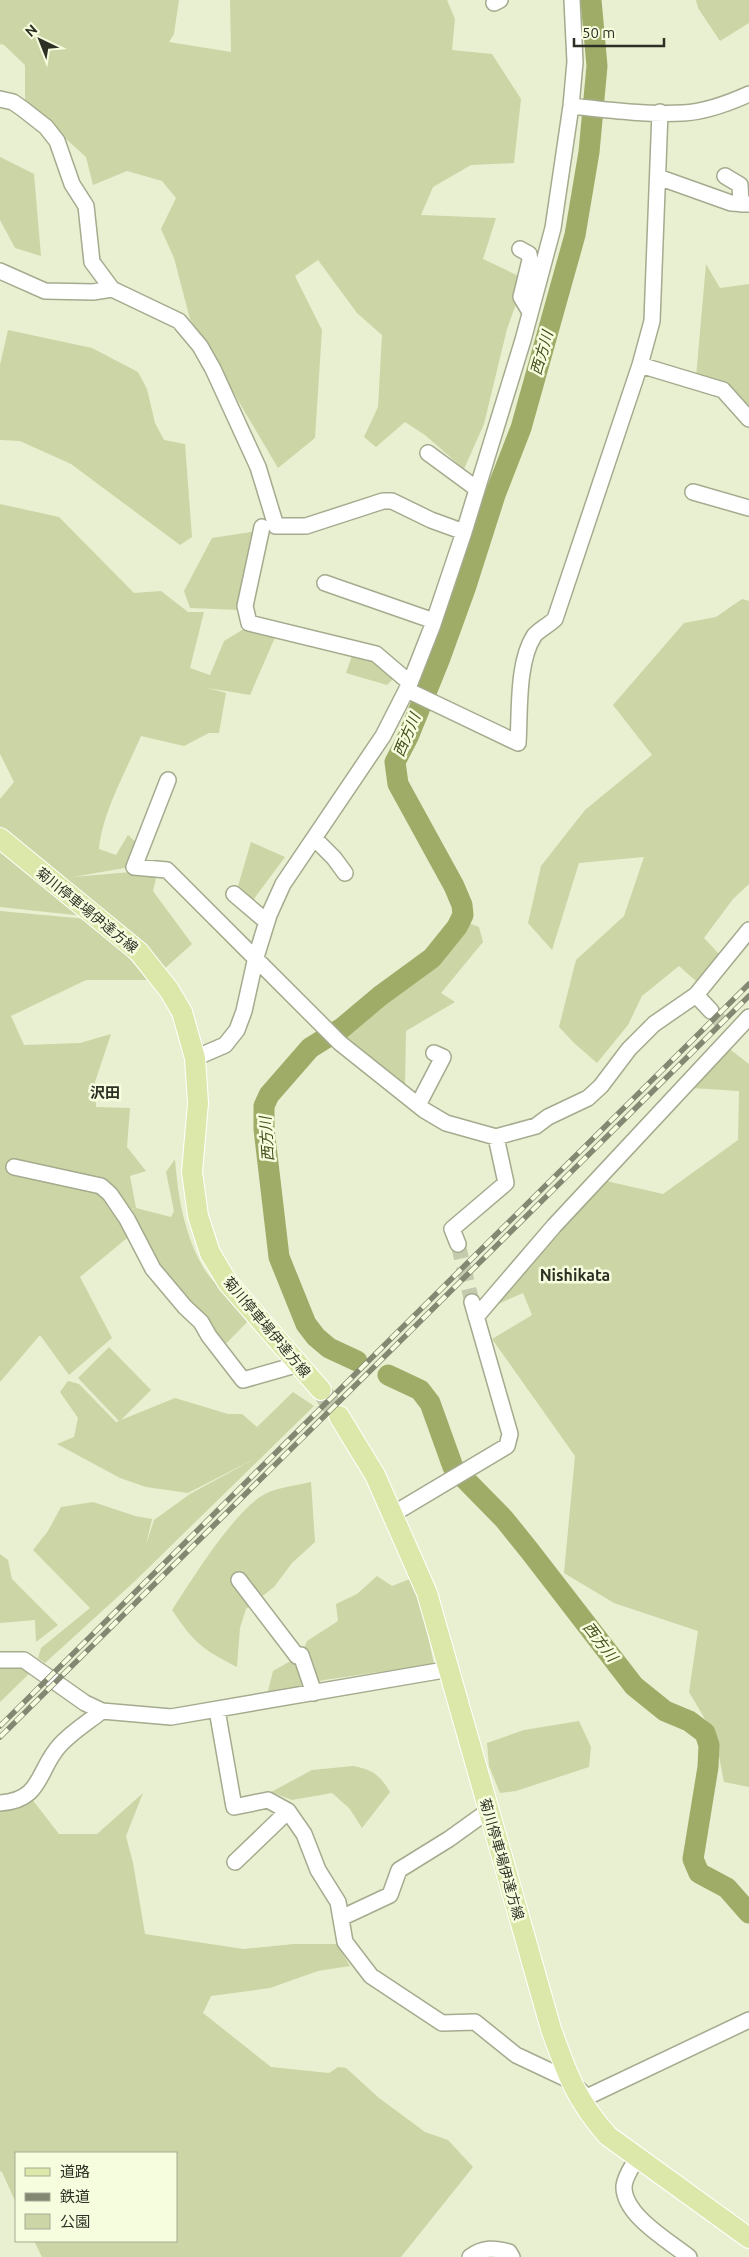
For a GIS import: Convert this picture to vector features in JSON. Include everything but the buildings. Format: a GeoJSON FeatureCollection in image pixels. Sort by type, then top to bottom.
{"type":"FeatureCollection","features":[{"type":"Feature","properties":{"kind":"main road","name":"菊川停車場伊達方線"},"geometry":{"type":"LineString","coordinates":[[0,838],[139,952],[169,990],[182,1012],[195,1058],[198,1103],[192,1172],[198,1216],[210,1253],[228,1283],[321,1390]]}},
{"type":"Feature","properties":{"kind":"main road","name":"菊川停車場伊達方線"},"geometry":{"type":"LineString","coordinates":[[339,1416],[375,1475],[427,1593],[551,2029],[569,2080],[592,2119],[608,2136],[749,2238]]}},
{"type":"Feature","properties":{"kind":"street"},"geometry":{"type":"LineString","coordinates":[[195,1058],[225,1045],[237,1030],[244,1011],[256,957],[267,922],[283,884],[383,736],[408,687],[434,621],[464,532],[554,228],[576,106],[572,0]]}},
{"type":"Feature","properties":{"kind":"street"},"geometry":{"type":"LineString","coordinates":[[576,106],[608,110],[684,113],[724,105],[749,94]]}},
{"type":"Feature","properties":{"kind":"street"},"geometry":{"type":"LineString","coordinates":[[0,99],[13,102],[46,127],[56,140],[72,184],[86,206],[92,262],[112,289],[179,321],[200,346],[213,369],[258,467],[276,526],[306,526],[383,501],[392,501],[431,520],[464,532]]}},
{"type":"Feature","properties":{"kind":"street"},"geometry":{"type":"LineString","coordinates":[[262,527],[245,606],[249,623],[376,654],[408,687],[434,703],[518,743],[522,672],[529,646],[535,634],[546,628],[555,619],[640,365],[652,321],[660,112]]}},
{"type":"Feature","properties":{"kind":"street"},"geometry":{"type":"LineString","coordinates":[[658,177],[731,203],[745,204],[740,185],[725,176]]}},
{"type":"Feature","properties":{"kind":"street"},"geometry":{"type":"LineString","coordinates":[[520,248],[529,254],[530,260],[521,297],[530,312]]}},
{"type":"Feature","properties":{"kind":"street"},"geometry":{"type":"LineString","coordinates":[[0,271],[45,290],[93,292],[112,289]]}},
{"type":"Feature","properties":{"kind":"street"},"geometry":{"type":"LineString","coordinates":[[640,365],[723,390],[749,419]]}},
{"type":"Feature","properties":{"kind":"street"},"geometry":{"type":"LineString","coordinates":[[428,453],[477,489]]}},
{"type":"Feature","properties":{"kind":"street"},"geometry":{"type":"LineString","coordinates":[[693,492],[749,508]]}},
{"type":"Feature","properties":{"kind":"street"},"geometry":{"type":"LineString","coordinates":[[324,583],[434,621]]}},
{"type":"Feature","properties":{"kind":"street"},"geometry":{"type":"LineString","coordinates":[[168,780],[134,867],[168,870],[340,1042],[418,1105],[446,1123],[496,1137],[536,1126],[548,1117],[588,1098],[601,1086],[629,1050],[654,1024],[696,995],[749,930]]}},
{"type":"Feature","properties":{"kind":"street"},"geometry":{"type":"LineString","coordinates":[[314,838],[334,858],[345,873]]}},
{"type":"Feature","properties":{"kind":"street"},"geometry":{"type":"LineString","coordinates":[[234,894],[267,922]]}},
{"type":"Feature","properties":{"kind":"street"},"geometry":{"type":"LineString","coordinates":[[696,995],[711,1011]]}},
{"type":"Feature","properties":{"kind":"street"},"geometry":{"type":"LineString","coordinates":[[476,1317],[729,1029],[749,1017]]}},
{"type":"Feature","properties":{"kind":"street"},"geometry":{"type":"LineString","coordinates":[[418,1105],[443,1057],[434,1052]]}},
{"type":"Feature","properties":{"kind":"street"},"geometry":{"type":"LineString","coordinates":[[458,1244],[452,1228],[506,1183],[496,1137]]}},
{"type":"Feature","properties":{"kind":"street"},"geometry":{"type":"LineString","coordinates":[[14,1167],[101,1186],[106,1190],[127,1219],[153,1268],[185,1307],[202,1322],[209,1336],[243,1380],[299,1364]]}},
{"type":"Feature","properties":{"kind":"street"},"geometry":{"type":"LineString","coordinates":[[393,1514],[507,1446],[510,1434],[472,1302]]}},
{"type":"Feature","properties":{"kind":"street"},"geometry":{"type":"LineString","coordinates":[[239,1580],[293,1654],[314,1693]]}},
{"type":"Feature","properties":{"kind":"street"},"geometry":{"type":"LineString","coordinates":[[291,1634],[293,1654]]}},
{"type":"Feature","properties":{"kind":"street"},"geometry":{"type":"LineString","coordinates":[[0,1660],[24,1660],[85,1703],[102,1710],[171,1717],[450,1669]]}},
{"type":"Feature","properties":{"kind":"street"},"geometry":{"type":"LineString","coordinates":[[0,1803],[12,1802],[31,1793],[59,1746],[102,1710]]}},
{"type":"Feature","properties":{"kind":"street"},"geometry":{"type":"LineString","coordinates":[[217,1710],[234,1807],[268,1800],[288,1811],[304,1834],[318,1870],[338,1902],[345,1942],[371,1976],[442,2023],[475,2022],[516,2055],[569,2080],[587,2097],[749,2020]]}},
{"type":"Feature","properties":{"kind":"street"},"geometry":{"type":"LineString","coordinates":[[236,1862],[288,1811]]}},
{"type":"Feature","properties":{"kind":"street"},"geometry":{"type":"LineString","coordinates":[[341,1918],[390,1895],[399,1870],[449,1839],[488,1811]]}},
{"type":"Feature","properties":{"kind":"street"},"geometry":{"type":"LineString","coordinates":[[637,2158],[626,2177],[624,2186],[625,2196],[631,2208],[643,2222],[689,2257]]}},
{"type":"Feature","properties":{"kind":"street"},"geometry":{"type":"LineString","coordinates":[[470,2257],[476,2253],[495,2248],[509,2252],[512,2257]]}},
{"type":"Feature","properties":{"kind":"green space"},"geometry":{"type":"Polygon","coordinates":[[[0,0],[179,0],[174,34],[169,42],[231,52],[230,0],[447,0],[455,19],[452,50],[492,54],[521,99],[514,163],[471,165],[433,187],[421,215],[496,218],[483,259],[525,279],[507,329],[484,424],[464,469],[425,435],[405,422],[376,447],[364,437],[378,407],[382,335],[357,313],[318,260],[295,276],[322,330],[315,438],[278,468],[190,319],[174,258],[161,229],[176,198],[162,181],[127,171],[93,185],[86,157],[25,102],[25,65],[4,45],[0,44],[0,0]]]}},
{"type":"Feature","properties":{"kind":"green space"},"geometry":{"type":"Polygon","coordinates":[[[696,0],[749,0],[749,23],[720,41],[698,8],[696,0]]]}},
{"type":"Feature","properties":{"kind":"green space"},"geometry":{"type":"Polygon","coordinates":[[[0,157],[34,174],[41,256],[15,248],[0,220],[0,157]]]}},
{"type":"Feature","properties":{"kind":"green space"},"geometry":{"type":"Polygon","coordinates":[[[706,264],[720,288],[749,284],[749,412],[696,377],[706,264]]]}},
{"type":"Feature","properties":{"kind":"green space"},"geometry":{"type":"Polygon","coordinates":[[[8,330],[92,348],[138,372],[147,389],[155,423],[164,440],[185,444],[192,537],[180,545],[71,464],[20,441],[0,440],[0,365],[8,330]]]}},
{"type":"Feature","properties":{"kind":"green space"},"geometry":{"type":"Polygon","coordinates":[[[0,504],[59,517],[134,593],[161,591],[188,612],[204,612],[190,668],[210,675],[224,641],[247,627],[276,635],[250,695],[208,688],[226,693],[219,733],[209,733],[184,746],[141,736],[110,806],[101,835],[99,849],[116,855],[128,835],[138,844],[130,867],[73,877],[131,872],[157,874],[153,891],[192,944],[163,970],[132,933],[0,829],[0,799],[14,782],[0,754],[0,504]]]}},
{"type":"Feature","properties":{"kind":"green space"},"geometry":{"type":"Polygon","coordinates":[[[258,531],[241,610],[190,608],[184,591],[212,538],[258,531]]]}},
{"type":"Feature","properties":{"kind":"green space"},"geometry":{"type":"Polygon","coordinates":[[[742,599],[749,601],[749,884],[733,899],[704,938],[719,954],[697,982],[679,966],[642,996],[628,1025],[597,1063],[559,1027],[576,960],[624,916],[644,857],[579,863],[552,950],[528,923],[541,866],[585,810],[652,755],[613,705],[684,623],[716,617],[742,599]]]}},
{"type":"Feature","properties":{"kind":"green space"},"geometry":{"type":"Polygon","coordinates":[[[353,653],[382,662],[396,676],[387,685],[346,673],[353,653]]]}},
{"type":"Feature","properties":{"kind":"green space"},"geometry":{"type":"Polygon","coordinates":[[[251,842],[285,857],[250,904],[236,893],[251,842]]]}},
{"type":"Feature","properties":{"kind":"green space"},"geometry":{"type":"Polygon","coordinates":[[[0,848],[84,916],[0,907],[0,848]]]}},
{"type":"Feature","properties":{"kind":"green space"},"geometry":{"type":"Polygon","coordinates":[[[0,911],[87,919],[125,953],[147,980],[86,980],[11,1016],[24,1045],[80,1043],[111,1034],[95,1082],[96,1107],[130,1108],[127,1147],[146,1171],[130,1176],[136,1208],[171,1217],[174,1211],[166,1172],[175,1159],[183,1214],[196,1254],[212,1280],[250,1319],[220,1350],[152,1267],[124,1214],[135,1208],[122,1212],[133,1233],[80,1277],[112,1338],[69,1375],[40,1335],[0,1382],[0,911]]]}},
{"type":"Feature","properties":{"kind":"green space"},"geometry":{"type":"Polygon","coordinates":[[[466,922],[479,927],[483,942],[441,993],[455,1002],[406,1031],[405,1086],[343,1036],[376,1004],[435,960],[466,922]]]}},
{"type":"Feature","properties":{"kind":"green space"},"geometry":{"type":"Polygon","coordinates":[[[727,1047],[749,1064],[749,1787],[724,1782],[715,1736],[689,1692],[698,1631],[614,1603],[564,1573],[575,1456],[492,1339],[532,1315],[523,1293],[482,1311],[602,1180],[663,1194],[738,1140],[739,1091],[691,1088],[727,1047]]]}},
{"type":"Feature","properties":{"kind":"green space"},"geometry":{"type":"Polygon","coordinates":[[[109,1347],[151,1390],[121,1420],[175,1398],[228,1414],[242,1414],[257,1427],[293,1392],[314,1406],[134,1582],[45,1663],[38,1658],[41,1648],[90,1608],[33,1550],[48,1531],[61,1507],[93,1502],[135,1516],[152,1519],[146,1545],[154,1520],[190,1494],[256,1458],[188,1493],[146,1487],[120,1478],[57,1444],[74,1437],[78,1418],[60,1392],[68,1381],[79,1384],[116,1422],[119,1421],[78,1378],[109,1347]]]}},
{"type":"Feature","properties":{"kind":"green space"},"geometry":{"type":"Polygon","coordinates":[[[311,1482],[315,1542],[292,1563],[274,1587],[246,1609],[240,1628],[237,1667],[200,1645],[172,1610],[216,1545],[243,1512],[256,1500],[269,1492],[311,1482]]]}},
{"type":"Feature","properties":{"kind":"green space"},"geometry":{"type":"Polygon","coordinates":[[[0,1554],[8,1560],[12,1579],[58,1625],[36,1642],[35,1620],[0,1623],[0,1554]]]}},
{"type":"Feature","properties":{"kind":"green space"},"geometry":{"type":"Polygon","coordinates":[[[377,1576],[392,1586],[415,1577],[434,1664],[324,1680],[267,1695],[273,1671],[301,1655],[307,1641],[338,1621],[336,1604],[357,1594],[377,1576]]]}},
{"type":"Feature","properties":{"kind":"green space"},"geometry":{"type":"Polygon","coordinates":[[[18,1665],[31,1672],[0,1702],[0,1669],[18,1665]]]}},
{"type":"Feature","properties":{"kind":"green space"},"geometry":{"type":"Polygon","coordinates":[[[579,1721],[591,1747],[589,1767],[516,1791],[500,1793],[489,1766],[487,1743],[524,1730],[579,1721]]]}},
{"type":"Feature","properties":{"kind":"green space"},"geometry":{"type":"Polygon","coordinates":[[[353,1766],[366,1769],[375,1774],[390,1792],[362,1828],[349,1808],[332,1793],[292,1800],[271,1792],[312,1770],[353,1766]]]}},
{"type":"Feature","properties":{"kind":"green space"},"geometry":{"type":"Polygon","coordinates":[[[143,1793],[126,1836],[133,1863],[145,1934],[243,1949],[294,1944],[337,1944],[350,1966],[318,1971],[270,1988],[211,1996],[203,2013],[271,2067],[329,2073],[338,2067],[346,2068],[379,2098],[425,2132],[448,2140],[473,2167],[401,2257],[42,2257],[34,2242],[178,2242],[178,2152],[15,2152],[15,2201],[0,2171],[0,1807],[31,1798],[59,1834],[97,1834],[143,1793]]]}},
{"type":"Feature","properties":{"kind":"waterway","name":"西方川"},"geometry":{"type":"LineString","coordinates":[[357,1361],[329,1348],[316,1337],[306,1324],[279,1257],[264,1129],[264,1106],[269,1095],[310,1048],[342,1028],[380,996],[432,958],[457,927],[463,915],[462,905],[454,886],[398,784],[395,762],[408,737],[440,658],[465,589],[495,495],[521,428],[575,235],[589,152],[597,66],[591,0]]}},
{"type":"Feature","properties":{"kind":"waterway","name":"西方川"},"geometry":{"type":"LineString","coordinates":[[388,1375],[420,1390],[430,1403],[453,1467],[504,1519],[634,1686],[665,1711],[689,1721],[705,1733],[709,1745],[708,1767],[693,1859],[699,1873],[727,1888],[749,1913]]}},
{"type":"Feature","properties":{"kind":"tunnel"},"geometry":{"type":"LineString","coordinates":[[711,1011],[724,1025]]}},
{"type":"Feature","properties":{"kind":"tunnel"},"geometry":{"type":"LineString","coordinates":[[458,1244],[472,1302]]}},
{"type":"Feature","properties":{"kind":"tunnel"},"geometry":{"type":"LineString","coordinates":[[321,1390],[339,1416]]}},
{"type":"Feature","properties":{"kind":"railway"},"geometry":{"type":"LineString","coordinates":[[0,1726],[749,984]]}},
{"type":"Feature","properties":{"kind":"railway"},"geometry":{"type":"LineString","coordinates":[[0,1737],[749,996]]}},
{"type":"Feature","properties":{"kind":"district","name":"沢田"},"geometry":{"type":"Point","coordinates":[105,1093]}},
{"type":"Feature","properties":{"kind":"district","name":"Nishikata"},"geometry":{"type":"Point","coordinates":[575,1275]}}]}
